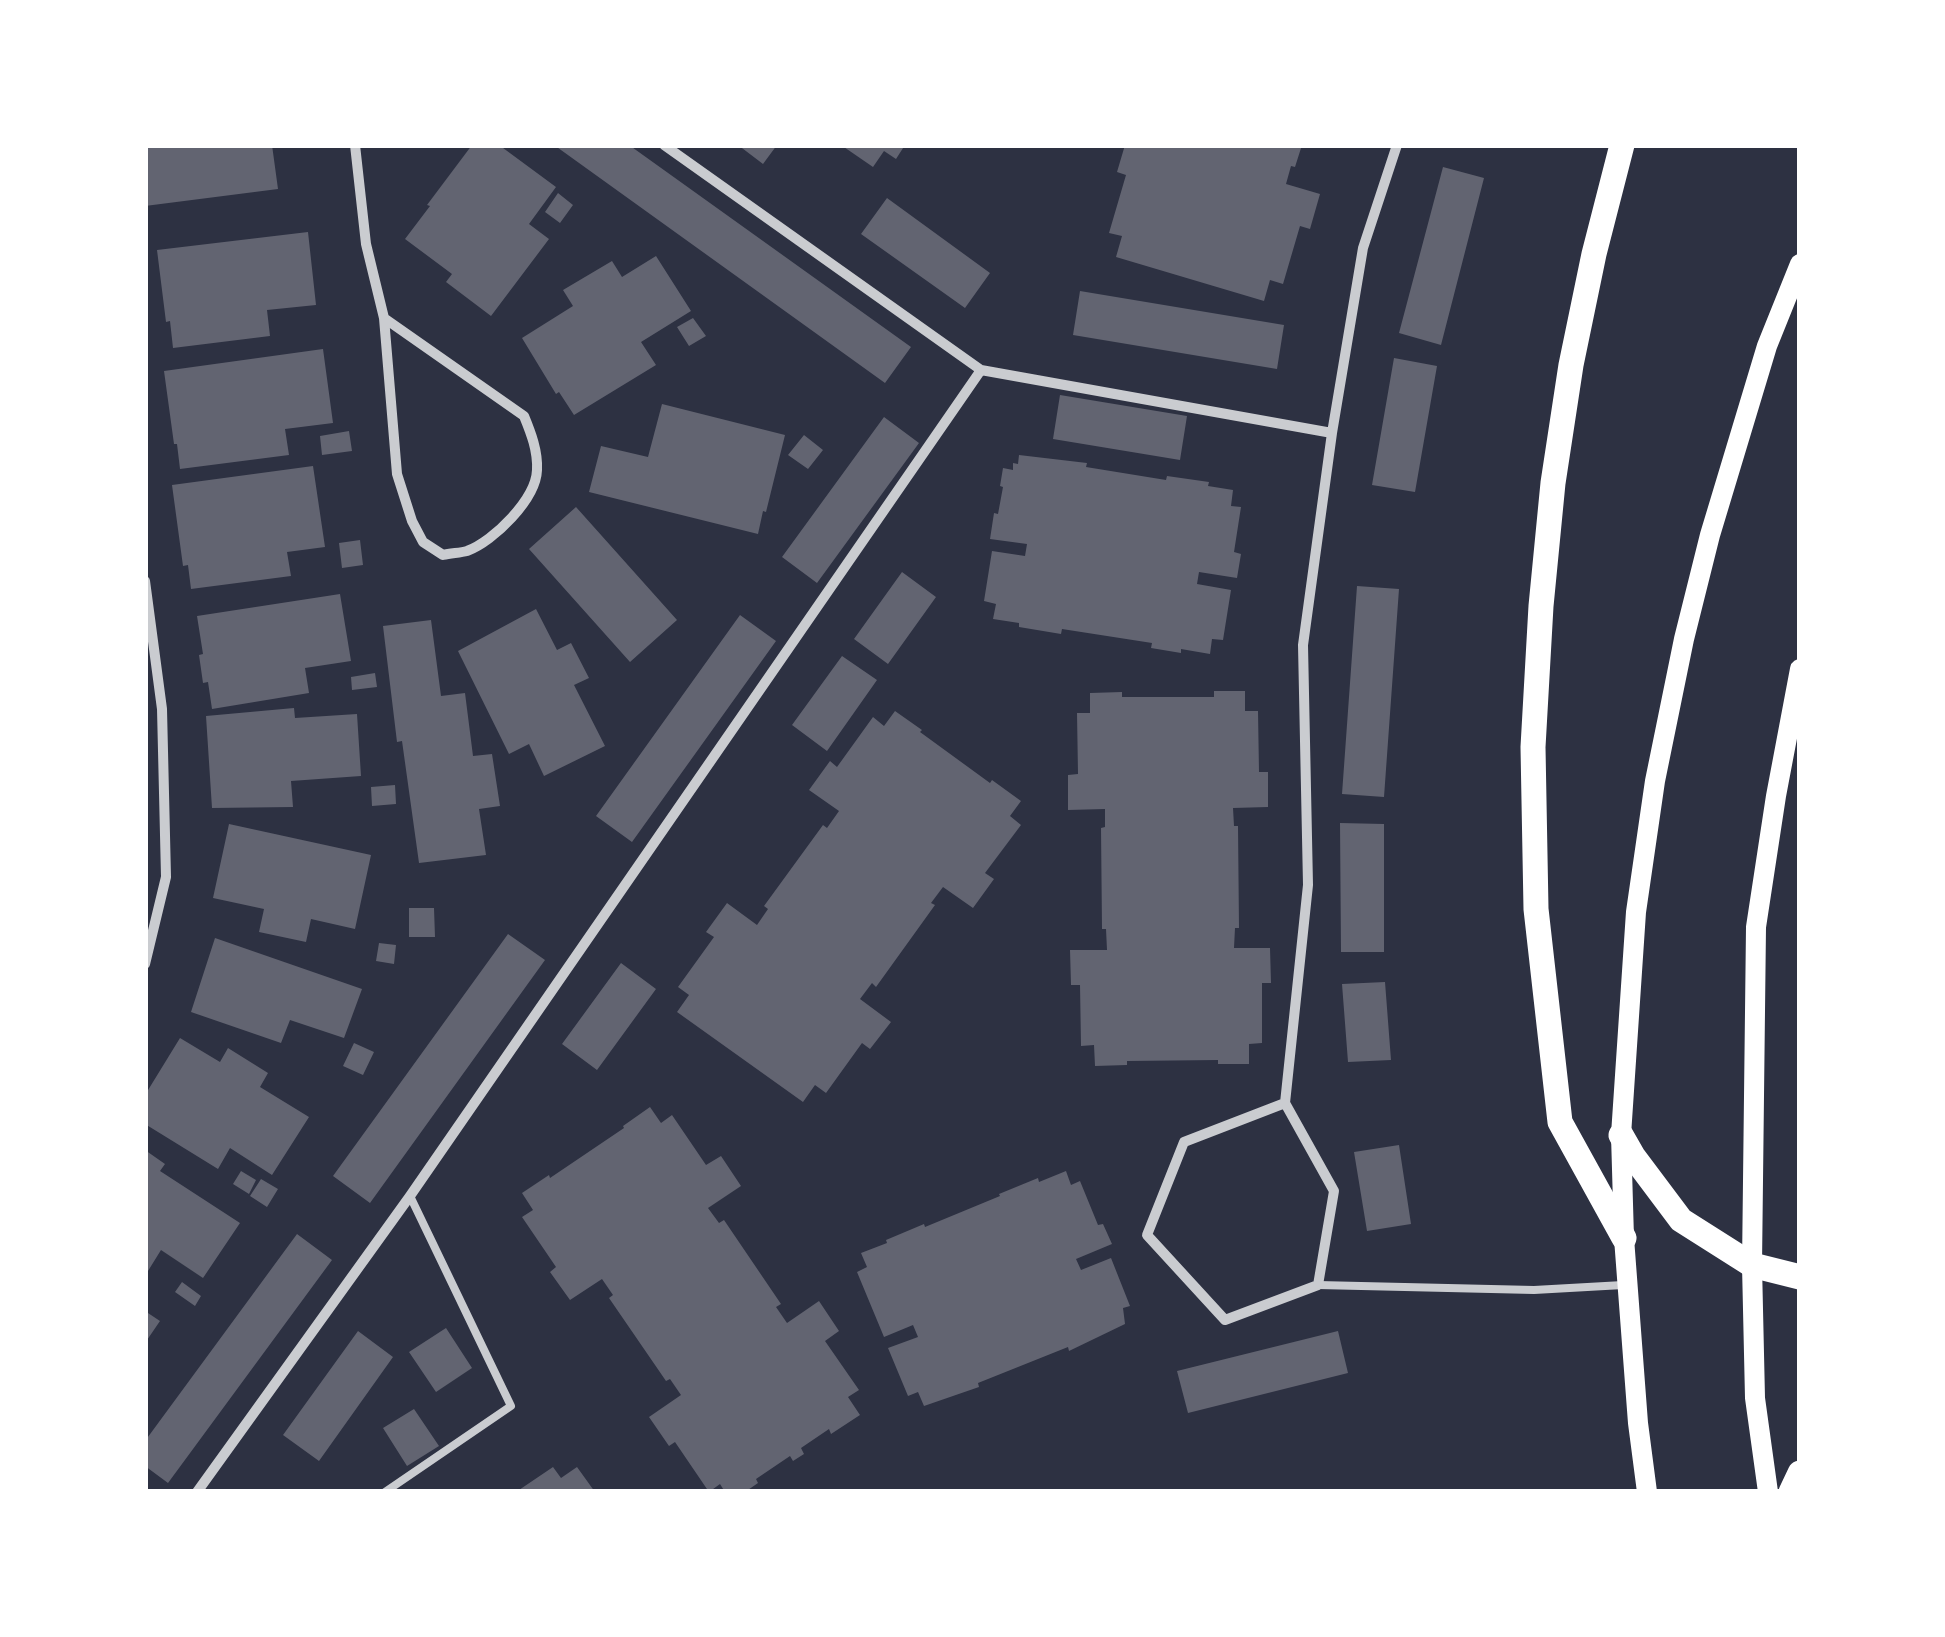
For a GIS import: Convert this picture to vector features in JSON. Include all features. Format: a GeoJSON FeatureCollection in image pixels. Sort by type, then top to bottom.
{"type":"FeatureCollection","features":[{"type":"Feature","properties":{"kind":"main road"},"geometry":{"type":"LineString","coordinates":[[1622,145],[1594,254],[1553,482],[1541,606],[1533,765],[1536,909],[1560,1122],[1624,1238]]}},
{"type":"Feature","properties":{"kind":"main road"},"geometry":{"type":"LineString","coordinates":[[1647,1492],[1624,1238],[1621,1134],[1636,912],[1656,781],[1684,639],[1710,535],[1767,346],[1800,264]]}},
{"type":"Feature","properties":{"kind":"main road"},"geometry":{"type":"LineString","coordinates":[[1768,1492],[1756,1398],[1752,1265],[1756,927],[1800,669]]}},
{"type":"Feature","properties":{"kind":"main road"},"geometry":{"type":"LineString","coordinates":[[1621,1134],[1632,1156],[1682,1220],[1752,1265],[1800,1277]]}},
{"type":"Feature","properties":{"kind":"main road"},"geometry":{"type":"LineString","coordinates":[[1790,1492],[1800,1474]]}},
{"type":"Feature","properties":{"kind":"street"},"geometry":{"type":"LineString","coordinates":[[354,145],[366,244],[384,318],[397,474],[412,521],[424,542],[443,554],[467,551],[510,520],[536,482],[532,434],[524,416],[508,403],[384,318]]}},
{"type":"Feature","properties":{"kind":"street"},"geometry":{"type":"LineString","coordinates":[[664,145],[981,370],[1332,433]]}},
{"type":"Feature","properties":{"kind":"street"},"geometry":{"type":"LineString","coordinates":[[1286,1103],[1184,1142],[1147,1235],[1225,1320],[1318,1285],[1334,1192],[1286,1103],[1308,884],[1304,645],[1362,248],[1397,145]]}},
{"type":"Feature","properties":{"kind":"street"},"geometry":{"type":"LineString","coordinates":[[196,1492],[410,1196],[981,370]]}},
{"type":"Feature","properties":{"kind":"street"},"geometry":{"type":"LineString","coordinates":[[145,581],[162,709],[166,877],[145,964]]}},
{"type":"Feature","properties":{"kind":"lane"},"geometry":{"type":"LineString","coordinates":[[385,1492],[511,1406],[410,1196]]}},
{"type":"Feature","properties":{"kind":"lane"},"geometry":{"type":"LineString","coordinates":[[1318,1285],[1534,1290],[1628,1284]]}},
{"type":"Feature","properties":{"kind":"building"},"geometry":{"type":"Polygon","coordinates":[[[145,145],[272,145],[278,189],[145,206],[145,145]]]}},
{"type":"Feature","properties":{"kind":"building"},"geometry":{"type":"Polygon","coordinates":[[[472,145],[499,145],[556,187],[529,224],[549,239],[491,316],[446,282],[452,274],[405,239],[472,145]]]}},
{"type":"Feature","properties":{"kind":"building"},"geometry":{"type":"Polygon","coordinates":[[[554,145],[629,145],[911,347],[885,383],[554,145]]]}},
{"type":"Feature","properties":{"kind":"building"},"geometry":{"type":"Polygon","coordinates":[[[738,145],[777,145],[763,164],[738,145]]]}},
{"type":"Feature","properties":{"kind":"building"},"geometry":{"type":"Polygon","coordinates":[[[841,145],[905,145],[896,159],[884,151],[873,167],[841,145]]]}},
{"type":"Feature","properties":{"kind":"building"},"geometry":{"type":"Polygon","coordinates":[[[1125,145],[1302,145],[1286,184],[1320,194],[1310,229],[1300,226],[1283,284],[1270,280],[1264,301],[1116,257],[1122,236],[1109,233],[1126,175],[1117,172],[1125,145]]]}},
{"type":"Feature","properties":{"kind":"building"},"geometry":{"type":"Polygon","coordinates":[[[1443,167],[1484,178],[1441,345],[1399,333],[1443,167]]]}},
{"type":"Feature","properties":{"kind":"building"},"geometry":{"type":"Polygon","coordinates":[[[558,193],[573,205],[560,223],[545,212],[558,193]]]}},
{"type":"Feature","properties":{"kind":"building"},"geometry":{"type":"Polygon","coordinates":[[[887,198],[990,273],[965,308],[861,234],[887,198]]]}},
{"type":"Feature","properties":{"kind":"building"},"geometry":{"type":"Polygon","coordinates":[[[308,232],[316,305],[267,310],[270,336],[173,348],[157,250],[308,232]]]}},
{"type":"Feature","properties":{"kind":"building"},"geometry":{"type":"Polygon","coordinates":[[[656,256],[691,311],[641,342],[656,365],[574,415],[559,392],[556,394],[522,338],[573,306],[563,290],[612,261],[622,277],[656,256]]]}},
{"type":"Feature","properties":{"kind":"building"},"geometry":{"type":"Polygon","coordinates":[[[1080,291],[1284,325],[1277,369],[1073,335],[1080,291]]]}},
{"type":"Feature","properties":{"kind":"building"},"geometry":{"type":"Polygon","coordinates":[[[693,318],[706,336],[689,346],[677,327],[693,318]]]}},
{"type":"Feature","properties":{"kind":"building"},"geometry":{"type":"Polygon","coordinates":[[[323,349],[333,423],[285,429],[289,455],[180,469],[164,371],[323,349]]]}},
{"type":"Feature","properties":{"kind":"building"},"geometry":{"type":"Polygon","coordinates":[[[1394,358],[1437,366],[1415,492],[1372,485],[1394,358]]]}},
{"type":"Feature","properties":{"kind":"building"},"geometry":{"type":"Polygon","coordinates":[[[1060,395],[1187,416],[1180,460],[1053,439],[1060,395]]]}},
{"type":"Feature","properties":{"kind":"building"},"geometry":{"type":"Polygon","coordinates":[[[662,404],[785,435],[758,534],[589,492],[601,446],[648,457],[662,404]]]}},
{"type":"Feature","properties":{"kind":"building"},"geometry":{"type":"Polygon","coordinates":[[[884,417],[919,443],[817,583],[782,557],[884,417]]]}},
{"type":"Feature","properties":{"kind":"building"},"geometry":{"type":"Polygon","coordinates":[[[349,431],[352,451],[322,455],[320,436],[349,431]]]}},
{"type":"Feature","properties":{"kind":"building"},"geometry":{"type":"Polygon","coordinates":[[[804,435],[823,450],[808,469],[788,455],[804,435]]]}},
{"type":"Feature","properties":{"kind":"building"},"geometry":{"type":"Polygon","coordinates":[[[1019,455],[1087,463],[1086,467],[1166,480],[1167,476],[1209,482],[1208,486],[1233,490],[1231,506],[1241,507],[1234,552],[1241,554],[1237,578],[1199,572],[1197,584],[1231,590],[1223,640],[1212,639],[1210,654],[1151,648],[1152,643],[1062,629],[1061,634],[993,619],[996,604],[984,601],[992,551],[1025,556],[1027,544],[990,539],[1003,487],[1003,468],[1013,470],[1019,455]]]}},
{"type":"Feature","properties":{"kind":"building"},"geometry":{"type":"Polygon","coordinates":[[[313,466],[325,547],[287,552],[291,576],[191,589],[188,565],[183,566],[172,485],[313,466]]]}},
{"type":"Feature","properties":{"kind":"building"},"geometry":{"type":"Polygon","coordinates":[[[576,507],[677,620],[630,662],[529,549],[576,507]]]}},
{"type":"Feature","properties":{"kind":"building"},"geometry":{"type":"Polygon","coordinates":[[[360,540],[363,565],[342,568],[339,543],[360,540]]]}},
{"type":"Feature","properties":{"kind":"building"},"geometry":{"type":"Polygon","coordinates":[[[902,572],[936,597],[888,664],[854,639],[902,572]]]}},
{"type":"Feature","properties":{"kind":"building"},"geometry":{"type":"Polygon","coordinates":[[[1357,586],[1399,589],[1384,797],[1342,794],[1357,586]]]}},
{"type":"Feature","properties":{"kind":"building"},"geometry":{"type":"Polygon","coordinates":[[[340,594],[351,661],[305,668],[309,693],[212,709],[208,682],[203,683],[197,616],[340,594]]]}},
{"type":"Feature","properties":{"kind":"building"},"geometry":{"type":"Polygon","coordinates":[[[536,609],[557,650],[571,643],[589,678],[574,685],[605,746],[544,776],[529,744],[509,754],[458,651],[536,609]]]}},
{"type":"Feature","properties":{"kind":"building"},"geometry":{"type":"Polygon","coordinates":[[[740,615],[776,641],[632,842],[596,816],[740,615]]]}},
{"type":"Feature","properties":{"kind":"building"},"geometry":{"type":"Polygon","coordinates":[[[431,620],[441,696],[465,693],[473,756],[492,754],[500,806],[479,809],[486,855],[419,863],[402,741],[397,742],[383,626],[431,620]]]}},
{"type":"Feature","properties":{"kind":"building"},"geometry":{"type":"Polygon","coordinates":[[[842,656],[877,680],[827,751],[792,725],[842,656]]]}},
{"type":"Feature","properties":{"kind":"building"},"geometry":{"type":"Polygon","coordinates":[[[375,673],[377,687],[352,690],[351,677],[375,673]]]}},
{"type":"Feature","properties":{"kind":"building"},"geometry":{"type":"Polygon","coordinates":[[[1214,691],[1245,691],[1245,711],[1258,711],[1259,772],[1268,772],[1268,807],[1233,808],[1234,826],[1238,826],[1239,928],[1235,928],[1234,948],[1270,948],[1271,983],[1262,983],[1262,1043],[1249,1044],[1249,1064],[1218,1064],[1218,1060],[1127,1061],[1127,1065],[1095,1066],[1094,1045],[1081,1046],[1080,985],[1071,985],[1070,950],[1107,950],[1106,929],[1102,929],[1101,828],[1105,827],[1105,809],[1068,810],[1068,775],[1078,774],[1077,713],[1090,713],[1090,693],[1214,697],[1214,691]]]}},
{"type":"Feature","properties":{"kind":"building"},"geometry":{"type":"Polygon","coordinates":[[[294,708],[295,718],[357,714],[361,776],[291,781],[293,807],[212,808],[206,716],[294,708]]]}},
{"type":"Feature","properties":{"kind":"building"},"geometry":{"type":"Polygon","coordinates":[[[895,711],[990,783],[992,780],[1021,801],[1010,816],[1021,825],[985,873],[994,879],[973,908],[943,887],[931,903],[935,905],[876,987],[872,983],[860,999],[891,1022],[870,1049],[862,1043],[826,1093],[815,1085],[803,1102],[677,1012],[689,995],[678,987],[714,937],[706,932],[727,903],[757,925],[768,909],[764,906],[823,825],[827,828],[839,811],[809,790],[830,761],[837,767],[873,717],[884,726],[895,711]]]}},
{"type":"Feature","properties":{"kind":"building"},"geometry":{"type":"Polygon","coordinates":[[[395,785],[396,804],[372,806],[371,787],[395,785]]]}},
{"type":"Feature","properties":{"kind":"building"},"geometry":{"type":"Polygon","coordinates":[[[1340,823],[1384,824],[1384,952],[1341,952],[1340,823]]]}},
{"type":"Feature","properties":{"kind":"building"},"geometry":{"type":"Polygon","coordinates":[[[229,824],[371,855],[355,929],[311,919],[306,942],[259,932],[264,909],[213,898],[229,824]]]}},
{"type":"Feature","properties":{"kind":"building"},"geometry":{"type":"Polygon","coordinates":[[[409,908],[434,908],[435,937],[409,937],[409,908]]]}},
{"type":"Feature","properties":{"kind":"building"},"geometry":{"type":"Polygon","coordinates":[[[508,934],[545,960],[370,1203],[333,1176],[508,934]]]}},
{"type":"Feature","properties":{"kind":"building"},"geometry":{"type":"Polygon","coordinates":[[[215,938],[362,989],[344,1038],[290,1020],[281,1043],[191,1012],[215,938]]]}},
{"type":"Feature","properties":{"kind":"building"},"geometry":{"type":"Polygon","coordinates":[[[379,943],[396,945],[394,964],[376,961],[379,943]]]}},
{"type":"Feature","properties":{"kind":"building"},"geometry":{"type":"Polygon","coordinates":[[[621,963],[656,989],[597,1070],[562,1044],[621,963]]]}},
{"type":"Feature","properties":{"kind":"building"},"geometry":{"type":"Polygon","coordinates":[[[1385,982],[1391,1060],[1348,1062],[1342,984],[1385,982]]]}},
{"type":"Feature","properties":{"kind":"building"},"geometry":{"type":"Polygon","coordinates":[[[180,1038],[220,1062],[228,1048],[268,1073],[260,1087],[309,1117],[272,1175],[230,1148],[218,1169],[145,1124],[145,1095],[180,1038]]]}},
{"type":"Feature","properties":{"kind":"building"},"geometry":{"type":"Polygon","coordinates":[[[354,1043],[374,1052],[363,1075],[343,1066],[354,1043]]]}},
{"type":"Feature","properties":{"kind":"building"},"geometry":{"type":"Polygon","coordinates":[[[650,1107],[661,1123],[672,1115],[706,1165],[721,1156],[741,1186],[708,1208],[719,1223],[724,1220],[781,1304],[776,1307],[787,1323],[819,1301],[839,1331],[825,1341],[859,1390],[848,1397],[860,1415],[831,1434],[829,1429],[801,1448],[804,1454],[793,1461],[790,1456],[756,1479],[758,1483],[745,1492],[725,1492],[720,1484],[709,1492],[675,1442],[669,1446],[649,1417],[681,1395],[670,1379],[666,1381],[609,1298],[613,1295],[602,1279],[570,1300],[550,1272],[556,1267],[522,1217],[533,1210],[522,1193],[549,1175],[550,1178],[650,1107]]]}},
{"type":"Feature","properties":{"kind":"building"},"geometry":{"type":"Polygon","coordinates":[[[1399,1145],[1411,1224],[1367,1231],[1354,1152],[1399,1145]]]}},
{"type":"Feature","properties":{"kind":"building"},"geometry":{"type":"Polygon","coordinates":[[[145,1150],[165,1164],[160,1171],[240,1223],[203,1278],[161,1250],[148,1271],[145,1269],[145,1150]]]}},
{"type":"Feature","properties":{"kind":"building"},"geometry":{"type":"Polygon","coordinates":[[[241,1171],[256,1180],[249,1194],[233,1184],[241,1171]]]}},
{"type":"Feature","properties":{"kind":"building"},"geometry":{"type":"Polygon","coordinates":[[[1066,1171],[1071,1185],[1080,1181],[1098,1225],[1103,1224],[1112,1244],[1076,1259],[1081,1270],[1111,1258],[1130,1306],[1123,1308],[1125,1324],[1069,1351],[1068,1347],[978,1383],[979,1387],[924,1406],[918,1392],[908,1396],[888,1348],[918,1337],[913,1325],[884,1337],[857,1272],[867,1267],[861,1253],[1038,1178],[1039,1182],[1066,1171]]]}},
{"type":"Feature","properties":{"kind":"building"},"geometry":{"type":"Polygon","coordinates":[[[261,1179],[278,1189],[267,1207],[250,1196],[261,1179]]]}},
{"type":"Feature","properties":{"kind":"building"},"geometry":{"type":"Polygon","coordinates":[[[297,1234],[332,1260],[168,1483],[145,1466],[145,1441],[297,1234]]]}},
{"type":"Feature","properties":{"kind":"building"},"geometry":{"type":"Polygon","coordinates":[[[182,1282],[201,1296],[195,1306],[175,1292],[182,1282]]]}},
{"type":"Feature","properties":{"kind":"building"},"geometry":{"type":"Polygon","coordinates":[[[145,1311],[160,1321],[145,1343],[145,1311]]]}},
{"type":"Feature","properties":{"kind":"building"},"geometry":{"type":"Polygon","coordinates":[[[446,1328],[472,1368],[436,1392],[409,1352],[446,1328]]]}},
{"type":"Feature","properties":{"kind":"building"},"geometry":{"type":"Polygon","coordinates":[[[358,1331],[393,1357],[319,1461],[283,1435],[358,1331]]]}},
{"type":"Feature","properties":{"kind":"building"},"geometry":{"type":"Polygon","coordinates":[[[1338,1331],[1348,1373],[1188,1413],[1177,1371],[1338,1331]]]}},
{"type":"Feature","properties":{"kind":"building"},"geometry":{"type":"Polygon","coordinates":[[[414,1409],[439,1446],[407,1466],[383,1428],[414,1409]]]}},
{"type":"Feature","properties":{"kind":"building"},"geometry":{"type":"Polygon","coordinates":[[[553,1467],[561,1478],[577,1467],[595,1492],[516,1492],[553,1467]]]}}]}
